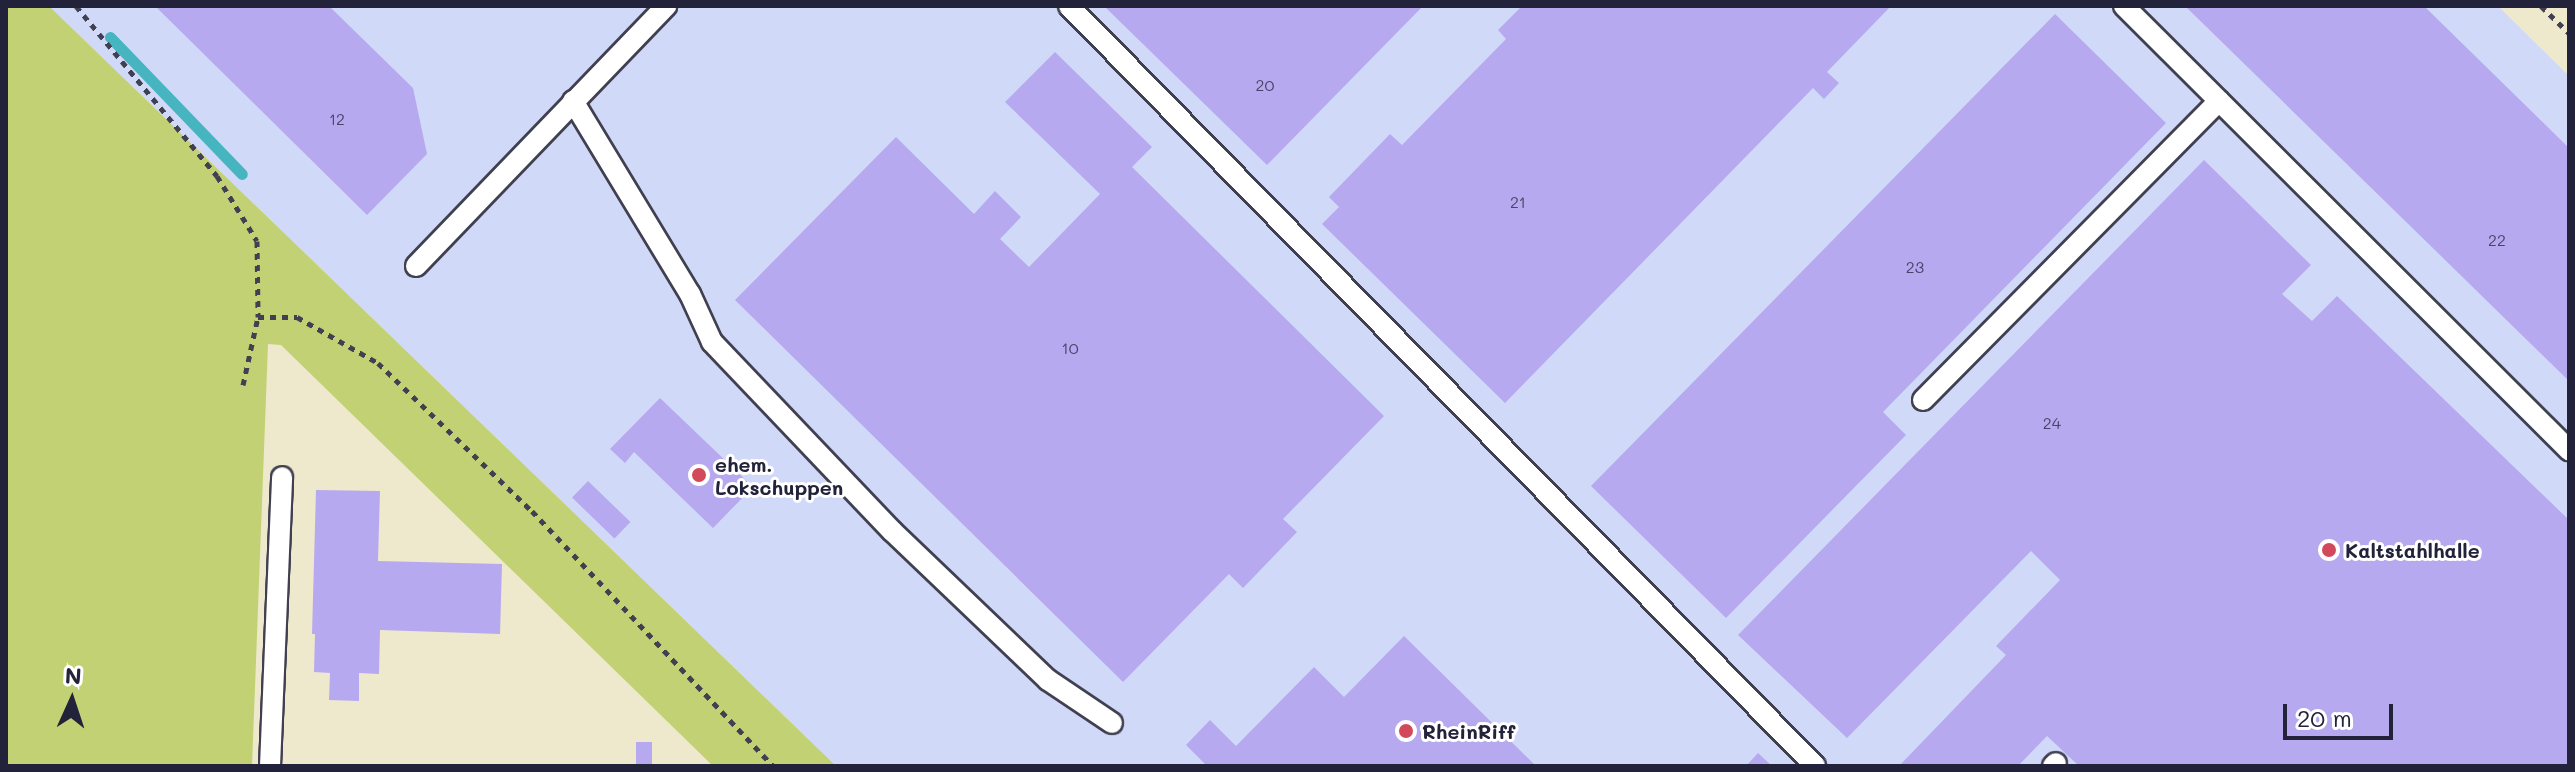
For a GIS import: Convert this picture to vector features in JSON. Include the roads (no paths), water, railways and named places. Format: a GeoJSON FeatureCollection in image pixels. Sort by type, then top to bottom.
{"type":"FeatureCollection","features":[{"type":"Feature","properties":{"kind":"lane"},"geometry":{"type":"LineString","coordinates":[[416,266],[666,6]]}},
{"type":"Feature","properties":{"kind":"lane"},"geometry":{"type":"LineString","coordinates":[[1069,6],[1815,766]]}},
{"type":"Feature","properties":{"kind":"lane"},"geometry":{"type":"LineString","coordinates":[[2124,6],[2569,450]]}},
{"type":"Feature","properties":{"kind":"lane"},"geometry":{"type":"LineString","coordinates":[[573,101],[690,294],[712,342],[892,531],[1048,680],[1112,723]]}},
{"type":"Feature","properties":{"kind":"lane"},"geometry":{"type":"LineString","coordinates":[[1923,400],[2219,101]]}},
{"type":"Feature","properties":{"kind":"lane"},"geometry":{"type":"LineString","coordinates":[[270,766],[282,477]]}},
{"type":"Feature","properties":{"kind":"waterway"},"geometry":{"type":"LineString","coordinates":[[110,37],[242,174]]}},
{"type":"Feature","properties":{"kind":"place","name":"ehem. Lokschuppen"},"geometry":{"type":"Point","coordinates":[699,475]}},
{"type":"Feature","properties":{"kind":"place","name":"Kaltstahlhalle"},"geometry":{"type":"Point","coordinates":[2329,550]}},
{"type":"Feature","properties":{"kind":"place","name":"RheinRiff"},"geometry":{"type":"Point","coordinates":[1406,731]}}]}
